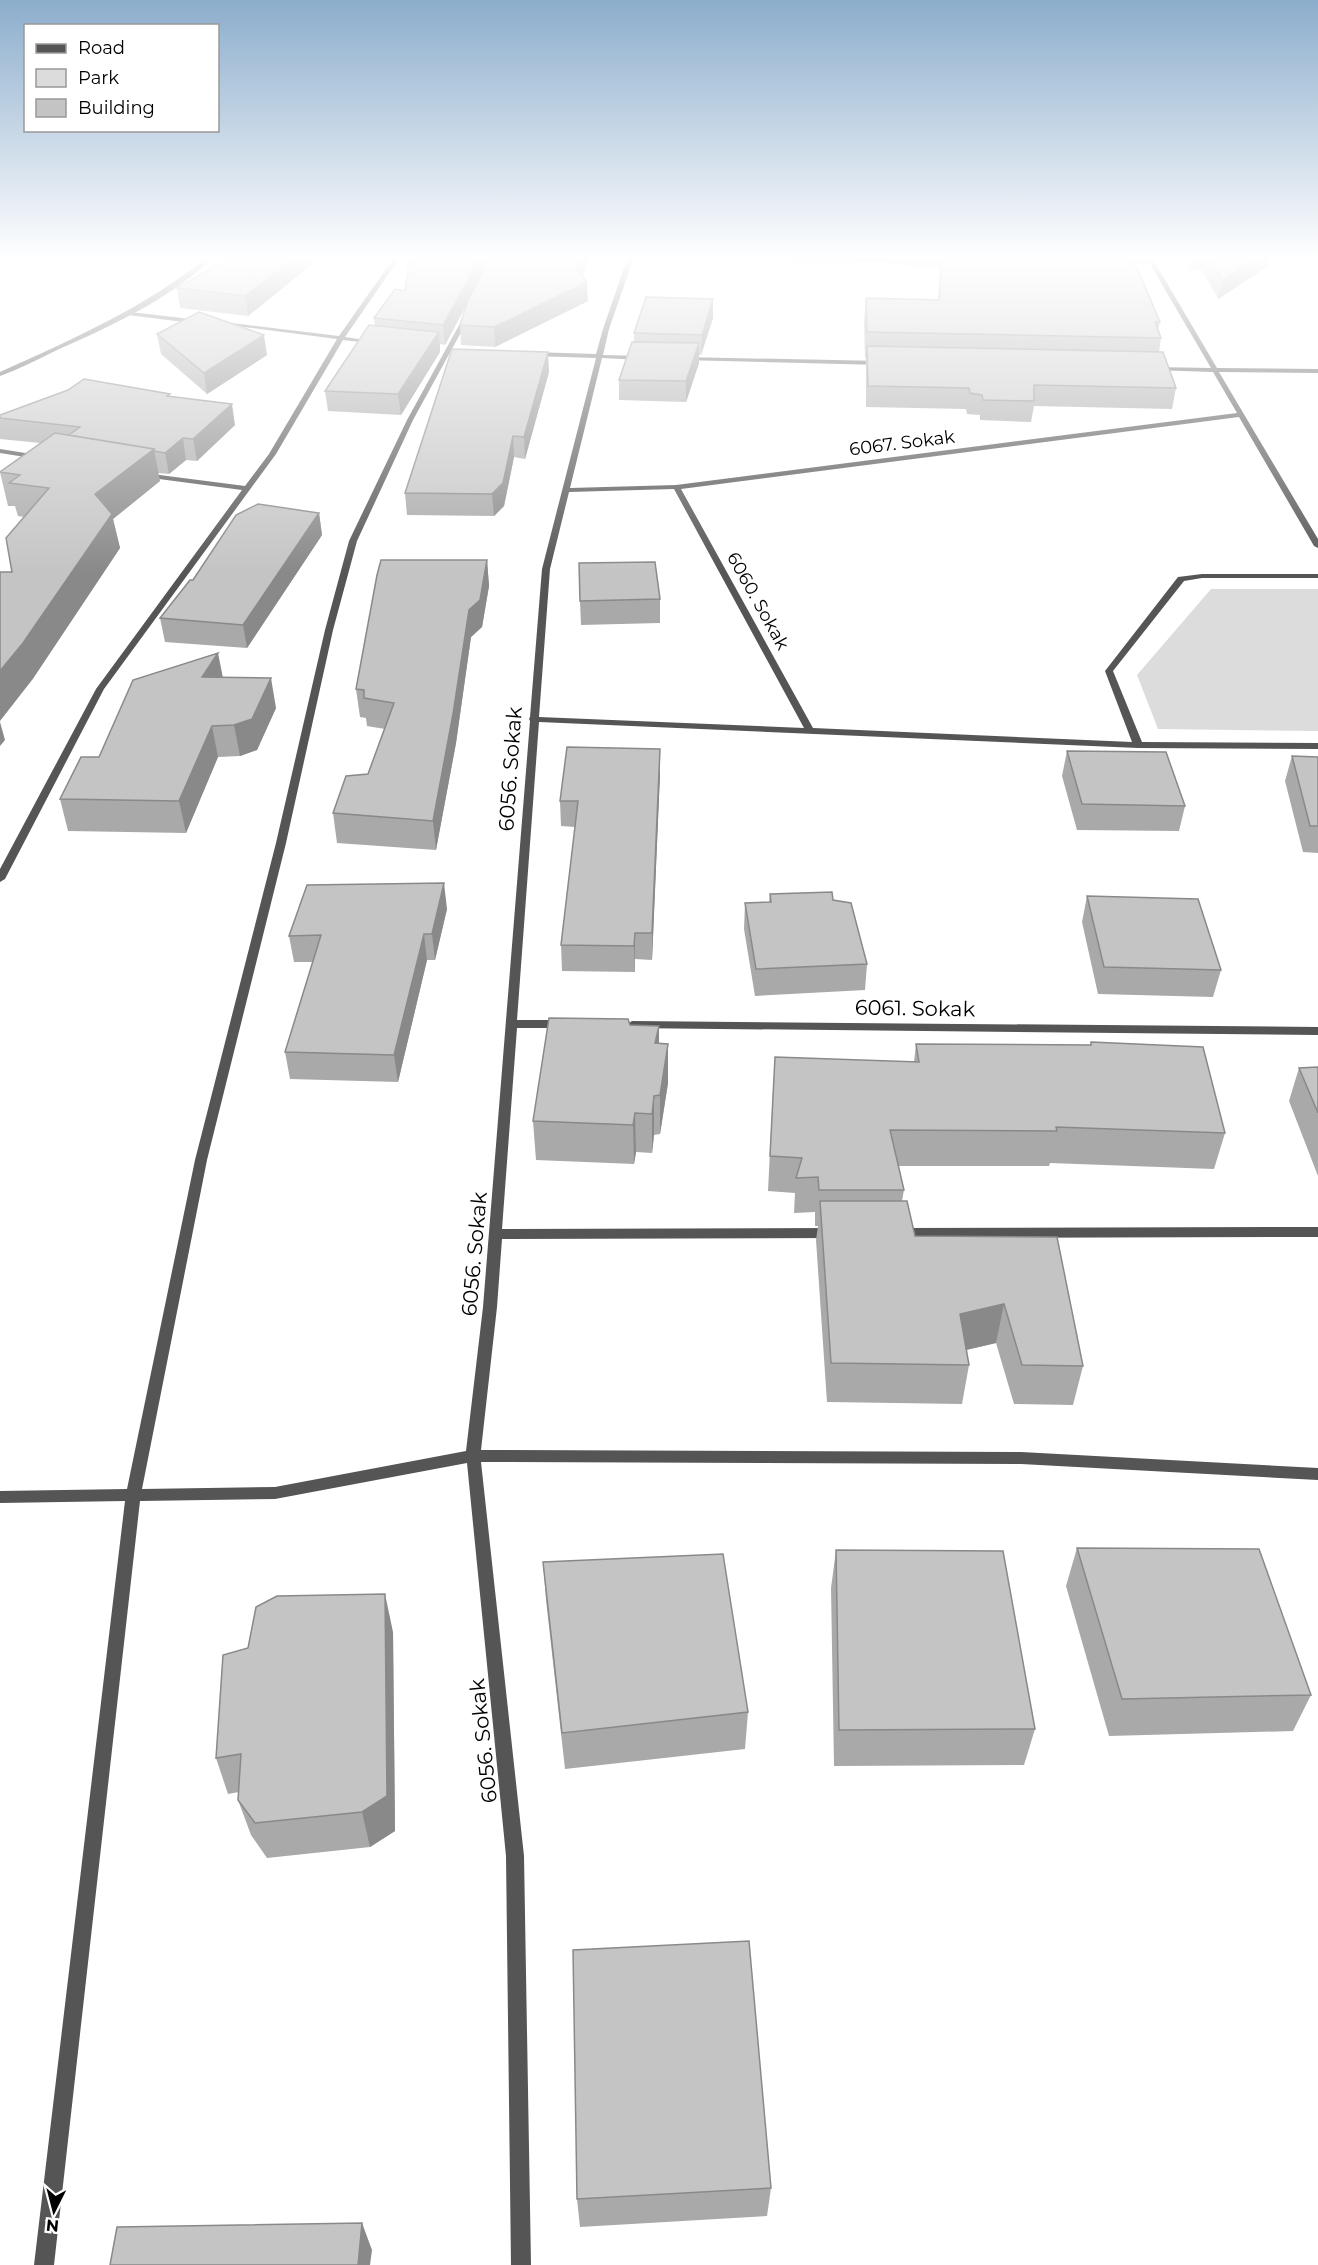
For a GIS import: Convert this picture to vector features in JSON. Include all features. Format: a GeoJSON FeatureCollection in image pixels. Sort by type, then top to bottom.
{"type":"FeatureCollection","features":[{"type":"Feature","properties":{"kind":"street"},"geometry":{"type":"LineString","coordinates":[[0,374],[27,362]]}},
{"type":"Feature","properties":{"kind":"street"},"geometry":{"type":"LineString","coordinates":[[0,879],[100,689],[272,454],[327,362]]}},
{"type":"Feature","properties":{"kind":"street"},"geometry":{"type":"LineString","coordinates":[[44,2265],[133,1495],[201,1160],[280,843],[329,630],[353,541],[410,420],[443,362]]}},
{"type":"Feature","properties":{"kind":"street","name":"6056. Sokak"},"geometry":{"type":"LineString","coordinates":[[521,2265],[515,1856],[473,1456],[490,1307],[546,569],[598,362]]}},
{"type":"Feature","properties":{"kind":"street"},"geometry":{"type":"LineString","coordinates":[[822,362],[895,363]]}},
{"type":"Feature","properties":{"kind":"street"},"geometry":{"type":"LineString","coordinates":[[1209,362],[1318,546]]}},
{"type":"Feature","properties":{"kind":"street"},"geometry":{"type":"LineString","coordinates":[[1143,369],[1318,371]]}},
{"type":"Feature","properties":{"kind":"street","name":"6067. Sokak"},"geometry":{"type":"LineString","coordinates":[[566,490],[676,487],[1240,415]]}},
{"type":"Feature","properties":{"kind":"street"},"geometry":{"type":"LineString","coordinates":[[0,451],[43,458]]}},
{"type":"Feature","properties":{"kind":"street"},"geometry":{"type":"LineString","coordinates":[[133,473],[247,489]]}},
{"type":"Feature","properties":{"kind":"street","name":"6060. Sokak"},"geometry":{"type":"LineString","coordinates":[[676,487],[810,731]]}},
{"type":"Feature","properties":{"kind":"street"},"geometry":{"type":"LineString","coordinates":[[1138,745],[1109,671],[1181,579],[1202,576],[1318,576]]}},
{"type":"Feature","properties":{"kind":"street"},"geometry":{"type":"LineString","coordinates":[[533,719],[1138,745],[1318,746]]}},
{"type":"Feature","properties":{"kind":"street"},"geometry":{"type":"LineString","coordinates":[[511,1024],[582,1025]]}},
{"type":"Feature","properties":{"kind":"street","name":"6061. Sokak"},"geometry":{"type":"LineString","coordinates":[[618,1025],[1318,1031]]}},
{"type":"Feature","properties":{"kind":"street"},"geometry":{"type":"LineString","coordinates":[[889,1233],[1318,1232]]}},
{"type":"Feature","properties":{"kind":"street"},"geometry":{"type":"LineString","coordinates":[[496,1234],[853,1233]]}},
{"type":"Feature","properties":{"kind":"street"},"geometry":{"type":"LineString","coordinates":[[0,1497],[275,1493],[473,1456],[1021,1458],[1318,1474]]}},
{"type":"Feature","properties":{"kind":"green space"},"geometry":{"type":"Polygon","coordinates":[[[1211,589],[1318,589],[1318,731],[1158,729],[1137,675],[1211,589]]]}},
{"type":"Feature","properties":{"kind":"building"},"geometry":{"type":"Polygon","coordinates":[[[190,362],[222,362],[204,373],[190,362]]]}},
{"type":"Feature","properties":{"kind":"building"},"geometry":{"type":"Polygon","coordinates":[[[345,362],[419,362],[398,394],[325,391],[345,362]]]}},
{"type":"Feature","properties":{"kind":"building"},"geometry":{"type":"Polygon","coordinates":[[[448,362],[545,362],[524,437],[513,436],[503,483],[492,494],[405,493],[448,362]]]}},
{"type":"Feature","properties":{"kind":"building"},"geometry":{"type":"Polygon","coordinates":[[[625,362],[693,362],[686,381],[619,380],[625,362]]]}},
{"type":"Feature","properties":{"kind":"building"},"geometry":{"type":"Polygon","coordinates":[[[867,362],[1167,362],[1176,388],[1034,385],[1034,401],[983,400],[982,395],[970,393],[969,388],[868,386],[867,362]]]}},
{"type":"Feature","properties":{"kind":"building"},"geometry":{"type":"Polygon","coordinates":[[[84,379],[170,394],[167,396],[232,404],[193,439],[183,438],[165,453],[154,451],[154,449],[69,435],[80,427],[0,418],[0,415],[68,390],[84,379]]]}},
{"type":"Feature","properties":{"kind":"building"},"geometry":{"type":"Polygon","coordinates":[[[55,433],[154,449],[95,494],[112,514],[23,643],[0,671],[0,572],[12,572],[6,538],[49,488],[9,483],[20,475],[0,472],[55,433]]]}},
{"type":"Feature","properties":{"kind":"building"},"geometry":{"type":"Polygon","coordinates":[[[258,504],[319,513],[243,625],[160,618],[190,580],[193,580],[236,515],[258,504]]]}},
{"type":"Feature","properties":{"kind":"building"},"geometry":{"type":"Polygon","coordinates":[[[381,560],[487,560],[480,600],[469,610],[433,821],[333,813],[346,776],[368,774],[394,703],[364,698],[364,690],[356,689],[381,560]]]}},
{"type":"Feature","properties":{"kind":"building"},"geometry":{"type":"Polygon","coordinates":[[[655,562],[660,599],[580,601],[579,563],[655,562]]]}},
{"type":"Feature","properties":{"kind":"building"},"geometry":{"type":"Polygon","coordinates":[[[218,653],[202,677],[271,678],[252,719],[234,725],[212,726],[179,801],[60,799],[81,757],[99,757],[133,680],[218,653]]]}},
{"type":"Feature","properties":{"kind":"building"},"geometry":{"type":"Polygon","coordinates":[[[567,747],[660,749],[652,933],[635,933],[634,946],[561,945],[578,801],[560,801],[567,747]]]}},
{"type":"Feature","properties":{"kind":"building"},"geometry":{"type":"Polygon","coordinates":[[[1067,751],[1166,752],[1185,806],[1082,804],[1067,751]]]}},
{"type":"Feature","properties":{"kind":"building"},"geometry":{"type":"Polygon","coordinates":[[[1292,756],[1318,757],[1318,826],[1310,826],[1292,756]]]}},
{"type":"Feature","properties":{"kind":"building"},"geometry":{"type":"Polygon","coordinates":[[[444,883],[432,934],[424,934],[394,1055],[285,1052],[321,935],[289,936],[307,885],[444,883]]]}},
{"type":"Feature","properties":{"kind":"building"},"geometry":{"type":"Polygon","coordinates":[[[832,892],[833,900],[851,903],[867,964],[756,969],[745,903],[771,902],[770,894],[832,892]]]}},
{"type":"Feature","properties":{"kind":"building"},"geometry":{"type":"Polygon","coordinates":[[[1087,896],[1198,899],[1221,970],[1104,967],[1087,896]]]}},
{"type":"Feature","properties":{"kind":"building"},"geometry":{"type":"Polygon","coordinates":[[[549,1018],[628,1019],[630,1025],[659,1026],[655,1043],[668,1044],[660,1095],[654,1096],[652,1114],[635,1113],[633,1125],[533,1121],[549,1018]]]}},
{"type":"Feature","properties":{"kind":"building"},"geometry":{"type":"Polygon","coordinates":[[[1091,1042],[1203,1047],[1225,1133],[1056,1127],[1057,1131],[890,1130],[904,1190],[819,1190],[818,1177],[796,1178],[802,1158],[770,1156],[775,1057],[919,1062],[916,1044],[1091,1045],[1091,1042]]]}},
{"type":"Feature","properties":{"kind":"building"},"geometry":{"type":"Polygon","coordinates":[[[1318,1067],[1318,1113],[1299,1068],[1318,1067]]]}},
{"type":"Feature","properties":{"kind":"building"},"geometry":{"type":"Polygon","coordinates":[[[820,1201],[907,1201],[915,1236],[1057,1237],[1083,1366],[1022,1365],[1004,1304],[960,1314],[969,1365],[831,1363],[820,1201]]]}},
{"type":"Feature","properties":{"kind":"building"},"geometry":{"type":"Polygon","coordinates":[[[1077,1548],[1259,1549],[1311,1695],[1122,1699],[1077,1548]]]}},
{"type":"Feature","properties":{"kind":"building"},"geometry":{"type":"Polygon","coordinates":[[[836,1550],[1003,1551],[1035,1729],[839,1730],[836,1550]]]}},
{"type":"Feature","properties":{"kind":"building"},"geometry":{"type":"Polygon","coordinates":[[[723,1554],[748,1712],[562,1733],[543,1562],[723,1554]]]}},
{"type":"Feature","properties":{"kind":"building"},"geometry":{"type":"Polygon","coordinates":[[[385,1594],[387,1796],[362,1812],[255,1823],[238,1800],[241,1754],[216,1758],[223,1655],[248,1648],[256,1607],[277,1596],[385,1594]]]}},
{"type":"Feature","properties":{"kind":"building"},"geometry":{"type":"Polygon","coordinates":[[[749,1941],[771,2188],[577,2199],[573,1950],[749,1941]]]}},
{"type":"Feature","properties":{"kind":"building"},"geometry":{"type":"Polygon","coordinates":[[[362,2223],[358,2265],[110,2265],[117,2227],[362,2223]]]}}]}
